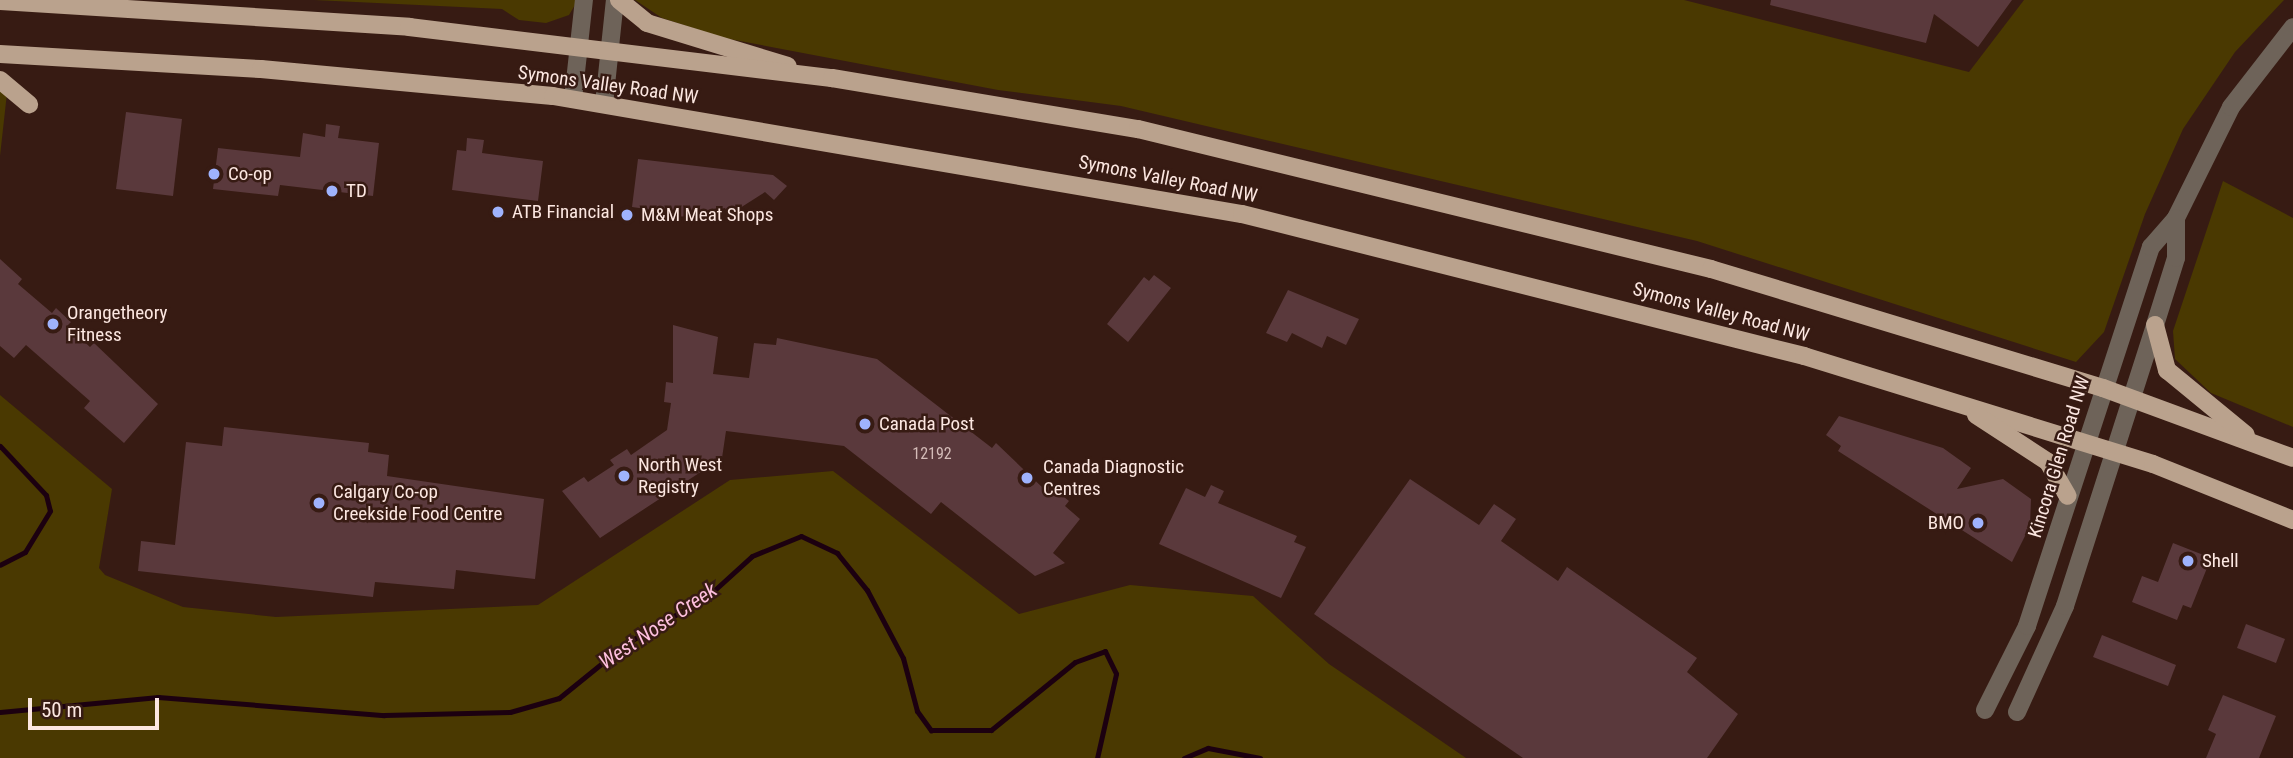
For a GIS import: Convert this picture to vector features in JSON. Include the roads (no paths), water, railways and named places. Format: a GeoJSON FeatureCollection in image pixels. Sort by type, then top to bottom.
{"type":"FeatureCollection","features":[{"type":"Feature","properties":{"kind":"main road"},"geometry":{"type":"LineString","coordinates":[[617,0],[647,23],[832,78]]}},
{"type":"Feature","properties":{"kind":"main road","name":"Symons Valley Road NW"},"geometry":{"type":"LineString","coordinates":[[0,1],[408,26],[580,51],[832,78],[1138,129],[1492,211],[1711,269],[2103,388],[2293,458]]}},
{"type":"Feature","properties":{"kind":"main road","name":"Symons Valley Road NW"},"geometry":{"type":"LineString","coordinates":[[0,54],[261,69],[573,99],[1242,214],[1939,395],[2086,442],[2293,520]]}},
{"type":"Feature","properties":{"kind":"main road"},"geometry":{"type":"LineString","coordinates":[[0,80],[29,104]]}},
{"type":"Feature","properties":{"kind":"main road"},"geometry":{"type":"LineString","coordinates":[[2155,325],[2160,358],[2174,378],[2263,447]]}},
{"type":"Feature","properties":{"kind":"main road"},"geometry":{"type":"LineString","coordinates":[[1939,395],[2018,438],[2048,462],[2068,496]]}},
{"type":"Feature","properties":{"kind":"street"},"geometry":{"type":"LineString","coordinates":[[573,99],[580,51],[583,0]]}},
{"type":"Feature","properties":{"kind":"street"},"geometry":{"type":"LineString","coordinates":[[604,104],[617,0]]}},
{"type":"Feature","properties":{"kind":"street","name":"Kincora Glen Road NW"},"geometry":{"type":"LineString","coordinates":[[1985,710],[2027,626],[2151,247],[2176,218],[2231,107],[2293,27]]}},
{"type":"Feature","properties":{"kind":"street","name":"Kincora Glen Road NW"},"geometry":{"type":"LineString","coordinates":[[2017,712],[2056,628],[2155,325],[2176,258],[2176,218]]}},
{"type":"Feature","properties":{"kind":"waterway","name":"West Nose Creek"},"geometry":{"type":"LineString","coordinates":[[0,446],[46,495],[50,511],[25,552],[0,565]]}},
{"type":"Feature","properties":{"kind":"waterway","name":"West Nose Creek"},"geometry":{"type":"LineString","coordinates":[[0,712],[158,697],[384,715],[510,712],[559,698],[627,643],[708,596],[752,556],[801,536],[837,553],[867,590],[903,658],[917,711],[931,730],[991,730],[1075,662],[1105,651],[1116,674],[1097,758]]}},
{"type":"Feature","properties":{"kind":"waterway","name":"West Nose Creek"},"geometry":{"type":"LineString","coordinates":[[1184,758],[1208,748],[1260,758]]}},
{"type":"Feature","properties":{"kind":"place","name":"Co-op"},"geometry":{"type":"Point","coordinates":[214,174]}},
{"type":"Feature","properties":{"kind":"place","name":"TD"},"geometry":{"type":"Point","coordinates":[332,191]}},
{"type":"Feature","properties":{"kind":"place","name":"ATB Financial"},"geometry":{"type":"Point","coordinates":[498,212]}},
{"type":"Feature","properties":{"kind":"place","name":"M&M Meat Shops"},"geometry":{"type":"Point","coordinates":[627,215]}},
{"type":"Feature","properties":{"kind":"place","name":"Orangetheory Fitness"},"geometry":{"type":"Point","coordinates":[53,324]}},
{"type":"Feature","properties":{"kind":"place","name":"Canada Post"},"geometry":{"type":"Point","coordinates":[865,424]}},
{"type":"Feature","properties":{"kind":"place","name":"North West Registry"},"geometry":{"type":"Point","coordinates":[624,476]}},
{"type":"Feature","properties":{"kind":"place","name":"Canada Diagnostic Centres"},"geometry":{"type":"Point","coordinates":[1027,478]}},
{"type":"Feature","properties":{"kind":"place","name":"Calgary Co-op Creekside Food Centre"},"geometry":{"type":"Point","coordinates":[319,503]}},
{"type":"Feature","properties":{"kind":"place","name":"BMO"},"geometry":{"type":"Point","coordinates":[1978,523]}},
{"type":"Feature","properties":{"kind":"place","name":"Shell"},"geometry":{"type":"Point","coordinates":[2188,561]}}]}
